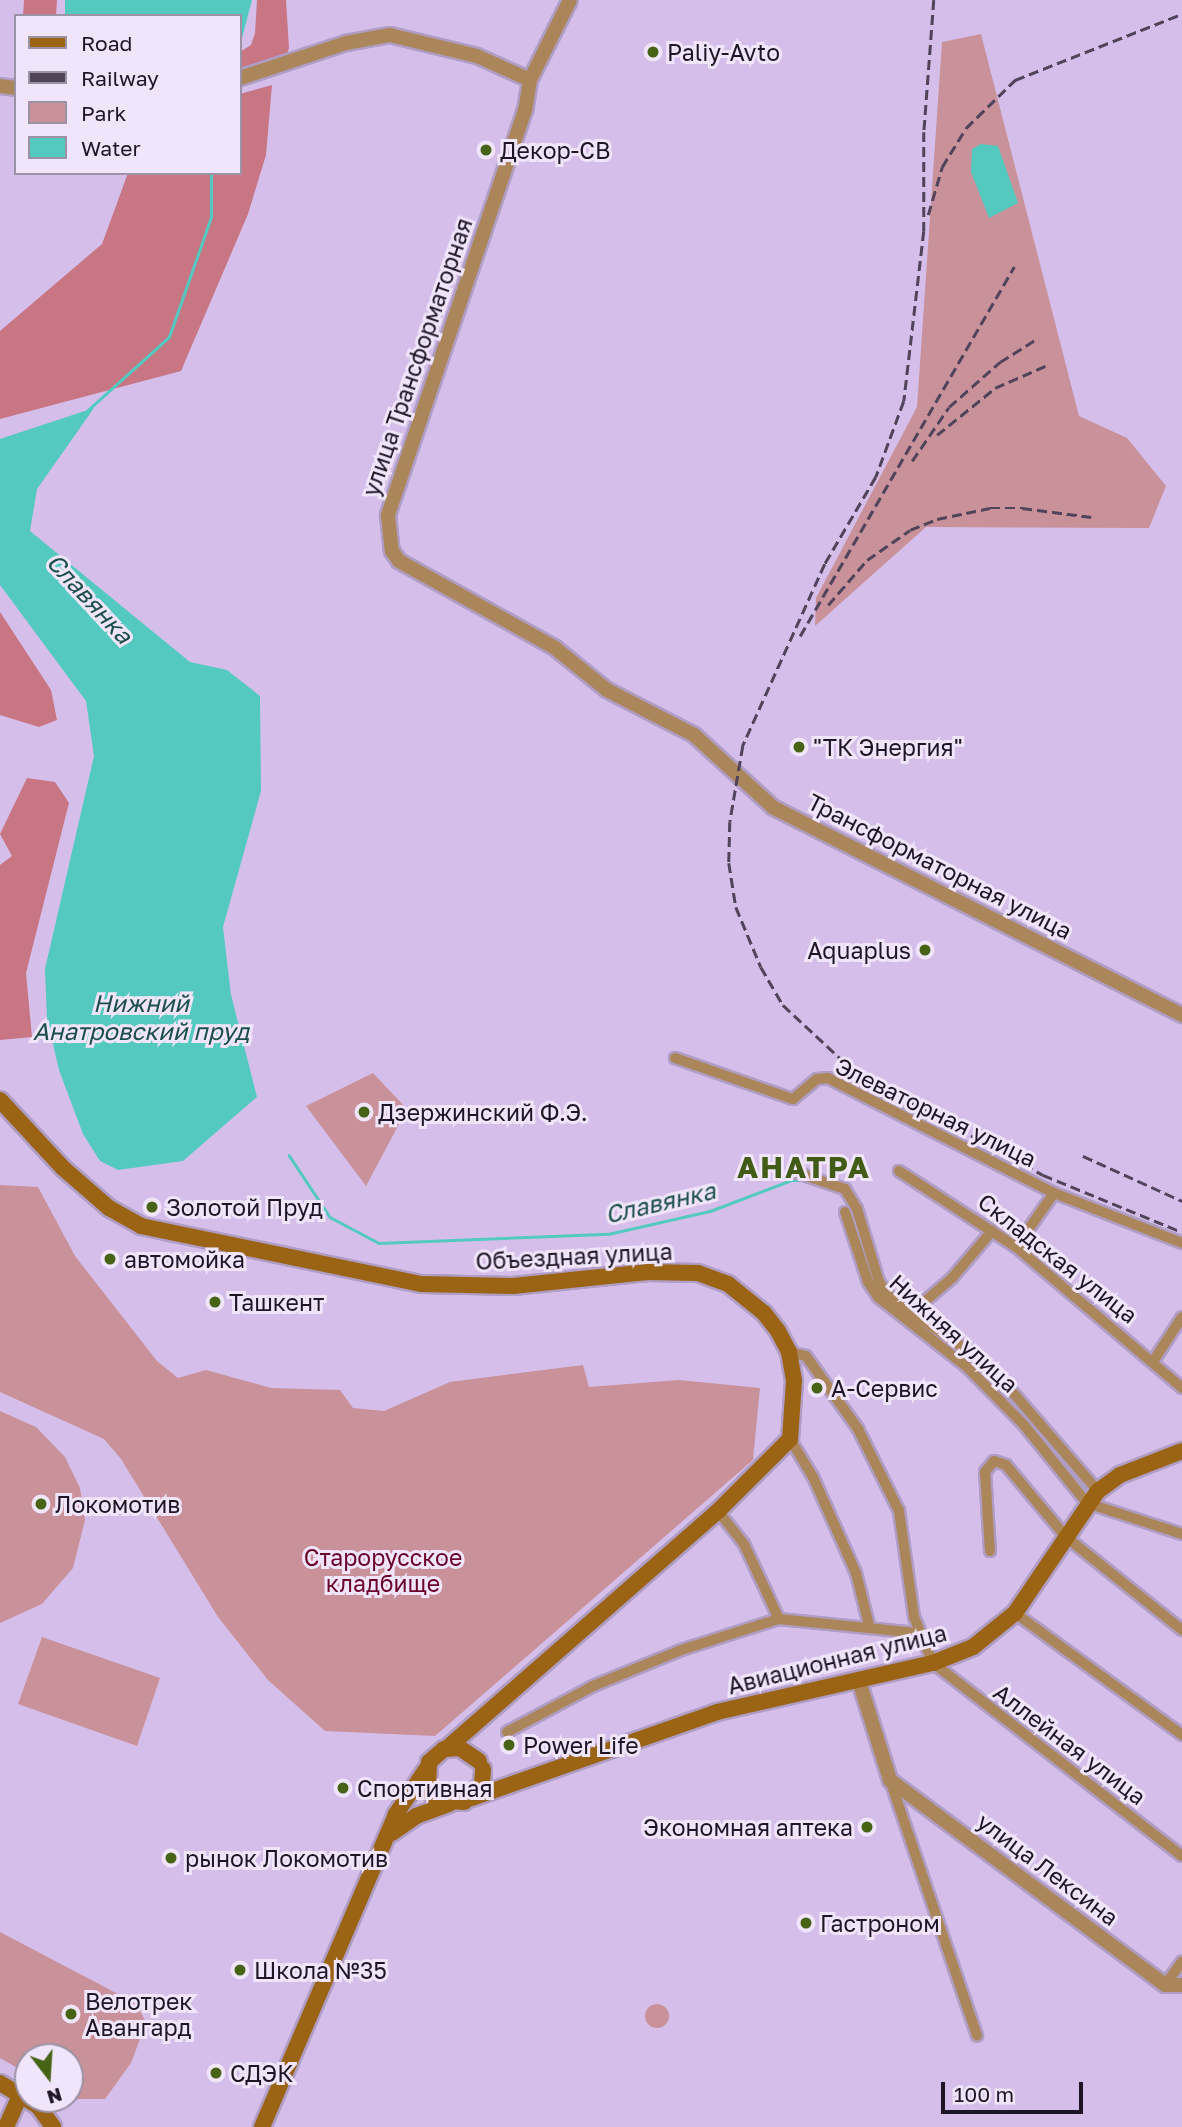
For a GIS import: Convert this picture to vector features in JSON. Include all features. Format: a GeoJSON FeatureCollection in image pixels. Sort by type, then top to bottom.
{"type":"FeatureCollection","features":[{"type":"Feature","properties":{"kind":"main road","name":"Объездная улица"},"geometry":{"type":"LineString","coordinates":[[0,1100],[63,1168],[109,1208],[141,1226],[421,1284],[513,1286],[648,1272],[698,1273],[728,1284],[764,1312],[789,1352],[795,1398],[790,1439]]}},
{"type":"Feature","properties":{"kind":"main road"},"geometry":{"type":"LineString","coordinates":[[262,2127],[396,1814],[432,1757],[480,1722],[718,1511],[790,1439]]}},
{"type":"Feature","properties":{"kind":"main road","name":"Авиационная улица"},"geometry":{"type":"LineString","coordinates":[[472,1798],[717,1712],[933,1663],[989,1637],[1015,1613],[1092,1497],[1120,1475],[1182,1451]]}},
{"type":"Feature","properties":{"kind":"main road"},"geometry":{"type":"LineString","coordinates":[[388,1838],[416,1815],[472,1798],[482,1784],[481,1765],[475,1745],[480,1722]]}},
{"type":"Feature","properties":{"kind":"main road"},"geometry":{"type":"LineString","coordinates":[[447,1748],[466,1750],[481,1765],[509,1785]]}},
{"type":"Feature","properties":{"kind":"main road"},"geometry":{"type":"LineString","coordinates":[[427,1768],[428,1790],[449,1804]]}},
{"type":"Feature","properties":{"kind":"main road"},"geometry":{"type":"LineString","coordinates":[[6,2127],[14,2109]]}},
{"type":"Feature","properties":{"kind":"street","name":"улица Трансформаторная"},"geometry":{"type":"LineString","coordinates":[[570,0],[530,80],[525,110],[388,515],[389,540],[399,561],[555,648],[607,690],[694,735]]}},
{"type":"Feature","properties":{"kind":"street"},"geometry":{"type":"LineString","coordinates":[[243,77],[346,43],[390,35],[477,56],[530,80]]}},
{"type":"Feature","properties":{"kind":"street","name":"Трансформаторная улица"},"geometry":{"type":"LineString","coordinates":[[694,735],[774,808],[1182,1015]]}},
{"type":"Feature","properties":{"kind":"street","name":"Элеваторная улица"},"geometry":{"type":"LineString","coordinates":[[675,1058],[793,1099],[817,1079],[828,1078],[1054,1193],[1182,1243]]}},
{"type":"Feature","properties":{"kind":"street","name":"Нижняя улица"},"geometry":{"type":"LineString","coordinates":[[792,1171],[845,1189],[857,1209],[879,1282],[911,1313],[974,1355],[999,1379],[1092,1497]]}},
{"type":"Feature","properties":{"kind":"street","name":"Складская улица"},"geometry":{"type":"LineString","coordinates":[[899,1171],[1016,1247],[1154,1360],[1182,1388]]}},
{"type":"Feature","properties":{"kind":"street"},"geometry":{"type":"LineString","coordinates":[[1016,1247],[1054,1193]]}},
{"type":"Feature","properties":{"kind":"street","name":"Нижняя улица"},"geometry":{"type":"LineString","coordinates":[[845,1212],[868,1282],[877,1297],[967,1367],[1092,1497]]}},
{"type":"Feature","properties":{"kind":"street"},"geometry":{"type":"LineString","coordinates":[[911,1313],[952,1278],[992,1231]]}},
{"type":"Feature","properties":{"kind":"street"},"geometry":{"type":"LineString","coordinates":[[1154,1360],[1182,1317]]}},
{"type":"Feature","properties":{"kind":"street"},"geometry":{"type":"LineString","coordinates":[[789,1352],[806,1356],[858,1429],[899,1511],[918,1633],[933,1663]]}},
{"type":"Feature","properties":{"kind":"street"},"geometry":{"type":"LineString","coordinates":[[790,1439],[813,1477],[856,1573],[869,1625]]}},
{"type":"Feature","properties":{"kind":"street"},"geometry":{"type":"LineString","coordinates":[[990,1551],[985,1472],[994,1461],[1006,1465],[1066,1536],[1182,1630]]}},
{"type":"Feature","properties":{"kind":"street"},"geometry":{"type":"LineString","coordinates":[[1092,1497],[1182,1534]]}},
{"type":"Feature","properties":{"kind":"street"},"geometry":{"type":"LineString","coordinates":[[718,1511],[744,1544],[779,1619]]}},
{"type":"Feature","properties":{"kind":"street"},"geometry":{"type":"LineString","coordinates":[[1015,1613],[1182,1735]]}},
{"type":"Feature","properties":{"kind":"street"},"geometry":{"type":"LineString","coordinates":[[507,1732],[593,1686],[681,1650],[779,1619],[869,1625],[918,1633]]}},
{"type":"Feature","properties":{"kind":"street","name":"Аллейная улица"},"geometry":{"type":"LineString","coordinates":[[933,1663],[1182,1856]]}},
{"type":"Feature","properties":{"kind":"street"},"geometry":{"type":"LineString","coordinates":[[859,1681],[976,2036]]}},
{"type":"Feature","properties":{"kind":"street","name":"улица Лексина"},"geometry":{"type":"LineString","coordinates":[[890,1780],[1165,1985]]}},
{"type":"Feature","properties":{"kind":"street"},"geometry":{"type":"LineString","coordinates":[[1165,1985],[1182,1962]]}},
{"type":"Feature","properties":{"kind":"street"},"geometry":{"type":"LineString","coordinates":[[1165,1985],[1182,1985]]}},
{"type":"Feature","properties":{"kind":"green space"},"geometry":{"type":"Polygon","coordinates":[[[981,34],[1079,416],[1127,438],[1166,486],[1149,528],[926,527],[815,626],[816,598],[917,407],[942,42],[981,34]]]}},
{"type":"Feature","properties":{"kind":"green space"},"geometry":{"type":"Polygon","coordinates":[[[373,1073],[407,1109],[366,1186],[306,1106],[373,1073]]]}},
{"type":"Feature","properties":{"kind":"green space","name":"Старорусское кладбище"},"geometry":{"type":"Polygon","coordinates":[[[0,1185],[38,1187],[75,1256],[157,1361],[178,1378],[206,1370],[271,1388],[340,1390],[353,1408],[384,1411],[450,1382],[583,1365],[589,1387],[679,1380],[760,1388],[753,1460],[435,1736],[325,1731],[268,1680],[218,1617],[121,1459],[104,1439],[0,1392],[0,1185]]]}},
{"type":"Feature","properties":{"kind":"green space","name":"Локомотив"},"geometry":{"type":"Polygon","coordinates":[[[0,1411],[36,1427],[65,1457],[80,1488],[85,1520],[73,1568],[42,1604],[0,1623],[0,1411]]]}},
{"type":"Feature","properties":{"kind":"green space"},"geometry":{"type":"Polygon","coordinates":[[[42,1637],[160,1678],[137,1746],[18,1704],[42,1637]]]}},
{"type":"Feature","properties":{"kind":"green space","name":"Велотрек Авангард"},"geometry":{"type":"Polygon","coordinates":[[[0,1932],[137,2004],[146,2023],[131,2063],[105,2099],[84,2099],[84,2043],[14,2043],[14,2066],[0,2058],[0,1932]]]}},
{"type":"Feature","properties":{"kind":"green space"},"geometry":{"type":"Polygon","coordinates":[[[657,2004],[668,2011],[669,2016],[662,2027],[657,2028],[646,2021],[645,2016],[652,2005],[657,2004]]]}},
{"type":"Feature","properties":{"kind":"shaded area"},"geometry":{"type":"Polygon","coordinates":[[[24,0],[57,0],[56,14],[23,14],[24,0]]]}},
{"type":"Feature","properties":{"kind":"shaded area"},"geometry":{"type":"Polygon","coordinates":[[[257,0],[286,0],[289,48],[287,54],[242,67],[242,51],[251,45],[255,33],[257,0]]]}},
{"type":"Feature","properties":{"kind":"shaded area"},"geometry":{"type":"Polygon","coordinates":[[[272,85],[266,155],[248,214],[181,371],[0,419],[0,331],[102,244],[127,175],[242,175],[242,93],[272,85]]]}},
{"type":"Feature","properties":{"kind":"shaded area"},"geometry":{"type":"Polygon","coordinates":[[[0,612],[51,690],[57,720],[39,727],[0,715],[0,612]]]}},
{"type":"Feature","properties":{"kind":"shaded area"},"geometry":{"type":"Polygon","coordinates":[[[27,778],[55,782],[69,803],[26,973],[32,1037],[0,1040],[0,865],[12,856],[0,834],[27,778]]]}},
{"type":"Feature","properties":{"kind":"water"},"geometry":{"type":"Polygon","coordinates":[[[65,0],[252,0],[242,38],[242,14],[65,14],[65,0]]]}},
{"type":"Feature","properties":{"kind":"water"},"geometry":{"type":"Polygon","coordinates":[[[981,144],[998,146],[1018,203],[989,218],[971,172],[972,149],[981,144]]]}},
{"type":"Feature","properties":{"kind":"water","name":"Нижний Анатровский пруд"},"geometry":{"type":"Polygon","coordinates":[[[94,408],[37,489],[30,531],[190,662],[227,670],[260,696],[261,791],[223,927],[231,995],[257,1097],[183,1161],[118,1170],[100,1161],[83,1134],[59,1070],[47,1018],[45,969],[94,756],[86,701],[0,585],[0,439],[94,408]]]}},
{"type":"Feature","properties":{"kind":"waterway","name":"Славянка"},"geometry":{"type":"LineString","coordinates":[[88,410],[169,337],[211,217],[211,175]]}},
{"type":"Feature","properties":{"kind":"waterway","name":"Славянка"},"geometry":{"type":"LineString","coordinates":[[289,1155],[330,1217],[379,1243],[608,1234],[710,1211],[789,1181],[808,1181]]}},
{"type":"Feature","properties":{"kind":"waterway","name":"Славянка"},"geometry":{"type":"LineString","coordinates":[[845,1198],[865,1258]]}},
{"type":"Feature","properties":{"kind":"waterway","name":"Славянка"},"geometry":{"type":"LineString","coordinates":[[946,1344],[971,1361],[1089,1492]]}},
{"type":"Feature","properties":{"kind":"railway"},"geometry":{"type":"LineString","coordinates":[[934,0],[924,132],[924,231],[904,401],[876,477],[825,564],[743,746],[730,822],[729,863],[736,907],[761,967],[783,1005],[853,1070],[1043,1175],[1182,1232]]}},
{"type":"Feature","properties":{"kind":"railway"},"geometry":{"type":"LineString","coordinates":[[928,215],[942,167],[966,128],[1015,80],[1182,14]]}},
{"type":"Feature","properties":{"kind":"railway"},"geometry":{"type":"LineString","coordinates":[[800,636],[1014,267]]}},
{"type":"Feature","properties":{"kind":"railway"},"geometry":{"type":"LineString","coordinates":[[912,461],[949,407],[1000,362],[1038,338]]}},
{"type":"Feature","properties":{"kind":"railway"},"geometry":{"type":"LineString","coordinates":[[937,435],[995,388],[1045,366]]}},
{"type":"Feature","properties":{"kind":"railway"},"geometry":{"type":"LineString","coordinates":[[828,605],[867,560],[910,530],[937,519],[990,508],[1022,508],[1091,517]]}},
{"type":"Feature","properties":{"kind":"railway"},"geometry":{"type":"LineString","coordinates":[[1083,1156],[1182,1201]]}},
{"type":"Feature","properties":{"kind":"place","name":"Paliy-Avto"},"geometry":{"type":"Point","coordinates":[653,52]}},
{"type":"Feature","properties":{"kind":"place","name":"Декор-СВ"},"geometry":{"type":"Point","coordinates":[486,150]}},
{"type":"Feature","properties":{"kind":"place","name":"\"ТК Энергия\""},"geometry":{"type":"Point","coordinates":[799,747]}},
{"type":"Feature","properties":{"kind":"place","name":"Aquaplus"},"geometry":{"type":"Point","coordinates":[925,950]}},
{"type":"Feature","properties":{"kind":"place","name":"Дзержинский Ф.Э."},"geometry":{"type":"Point","coordinates":[364,1112]}},
{"type":"Feature","properties":{"kind":"place","name":"Золотой Пруд"},"geometry":{"type":"Point","coordinates":[152,1207]}},
{"type":"Feature","properties":{"kind":"place","name":"автомойка"},"geometry":{"type":"Point","coordinates":[110,1259]}},
{"type":"Feature","properties":{"kind":"place","name":"Ташкент"},"geometry":{"type":"Point","coordinates":[215,1302]}},
{"type":"Feature","properties":{"kind":"place","name":"А-Сервис"},"geometry":{"type":"Point","coordinates":[817,1388]}},
{"type":"Feature","properties":{"kind":"place","name":"Локомотив"},"geometry":{"type":"Point","coordinates":[41,1504]}},
{"type":"Feature","properties":{"kind":"place","name":"Power Life"},"geometry":{"type":"Point","coordinates":[509,1745]}},
{"type":"Feature","properties":{"kind":"place","name":"Спортивная"},"geometry":{"type":"Point","coordinates":[343,1788]}},
{"type":"Feature","properties":{"kind":"place","name":"Экономная аптека"},"geometry":{"type":"Point","coordinates":[867,1827]}},
{"type":"Feature","properties":{"kind":"place","name":"рынок Локомотив"},"geometry":{"type":"Point","coordinates":[171,1858]}},
{"type":"Feature","properties":{"kind":"place","name":"Гастроном"},"geometry":{"type":"Point","coordinates":[806,1923]}},
{"type":"Feature","properties":{"kind":"place","name":"Школа №35"},"geometry":{"type":"Point","coordinates":[240,1970]}},
{"type":"Feature","properties":{"kind":"place","name":"Велотрек Авангард"},"geometry":{"type":"Point","coordinates":[71,2014]}},
{"type":"Feature","properties":{"kind":"place","name":"СДЭК"},"geometry":{"type":"Point","coordinates":[216,2073]}},
{"type":"Feature","properties":{"kind":"district","name":"АНАТРА"},"geometry":{"type":"Point","coordinates":[804,1167]}}]}
